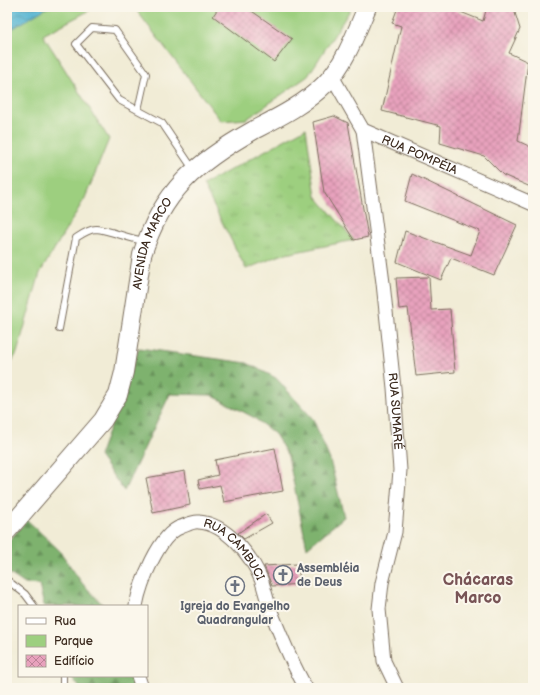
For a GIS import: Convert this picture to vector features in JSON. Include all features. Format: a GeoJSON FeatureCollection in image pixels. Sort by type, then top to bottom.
{"type":"FeatureCollection","features":[{"type":"Feature","properties":{"kind":"main road","name":"AVENIDA MARCO"},"geometry":{"type":"LineString","coordinates":[[7,532],[103,420],[118,395],[142,255],[146,241],[163,206],[177,186],[194,171],[229,146],[308,99],[332,76],[346,52],[368,7]]}},
{"type":"Feature","properties":{"kind":"street"},"geometry":{"type":"LineString","coordinates":[[332,76],[363,130]]}},
{"type":"Feature","properties":{"kind":"street","name":"RUA POMPÉIA"},"geometry":{"type":"LineString","coordinates":[[363,130],[533,204]]}},
{"type":"Feature","properties":{"kind":"street","name":"RUA SUMARÉ"},"geometry":{"type":"LineString","coordinates":[[363,130],[383,283],[394,388],[400,470],[395,532],[382,583],[379,609],[384,661],[397,688]]}},
{"type":"Feature","properties":{"kind":"street","name":"RUA CAMBUCI"},"geometry":{"type":"LineString","coordinates":[[136,605],[145,574],[166,539],[178,528],[197,521],[211,524],[222,530],[237,543],[252,562],[260,578],[271,611],[296,670],[306,688]]}},
{"type":"Feature","properties":{"kind":"street"},"geometry":{"type":"LineString","coordinates":[[138,677],[142,688]]}},
{"type":"Feature","properties":{"kind":"lane"},"geometry":{"type":"LineString","coordinates":[[138,110],[146,74],[115,30],[92,28],[76,44],[120,100],[138,110],[162,123],[194,171]]}},
{"type":"Feature","properties":{"kind":"lane"},"geometry":{"type":"LineString","coordinates":[[59,329],[76,238],[85,232],[95,229],[130,239],[146,241]]}},
{"type":"Feature","properties":{"kind":"lane"},"geometry":{"type":"LineString","coordinates":[[7,580],[25,594],[33,605]]}},
{"type":"Feature","properties":{"kind":"lane"},"geometry":{"type":"LineString","coordinates":[[63,677],[63,688]]}},
{"type":"Feature","properties":{"kind":"green space"},"geometry":{"type":"Polygon","coordinates":[[[7,7],[96,7],[43,35],[109,139],[85,198],[40,273],[17,353],[7,369],[7,7]]]}},
{"type":"Feature","properties":{"kind":"green space"},"geometry":{"type":"Polygon","coordinates":[[[134,7],[352,7],[308,76],[247,119],[221,121],[134,7]]]}},
{"type":"Feature","properties":{"kind":"green space"},"geometry":{"type":"Polygon","coordinates":[[[306,128],[316,196],[354,240],[281,255],[246,269],[203,185],[306,128]]]}},
{"type":"Feature","properties":{"kind":"green space"},"geometry":{"type":"Polygon","coordinates":[[[139,348],[247,363],[276,378],[313,419],[330,460],[344,517],[307,548],[288,456],[275,434],[253,417],[211,395],[170,394],[124,491],[99,456],[139,348]]]}},
{"type":"Feature","properties":{"kind":"green space"},"geometry":{"type":"Polygon","coordinates":[[[27,520],[59,550],[82,583],[103,605],[44,605],[39,585],[25,584],[7,572],[7,543],[27,520]]]}},
{"type":"Feature","properties":{"kind":"green space"},"geometry":{"type":"Polygon","coordinates":[[[72,677],[133,677],[136,688],[80,688],[72,677]]]}},
{"type":"Feature","properties":{"kind":"water"},"geometry":{"type":"Polygon","coordinates":[[[11,7],[48,7],[7,32],[7,9],[11,7]]]}},
{"type":"Feature","properties":{"kind":"building"},"geometry":{"type":"Polygon","coordinates":[[[219,7],[246,7],[292,39],[274,62],[213,16],[219,7]]]}},
{"type":"Feature","properties":{"kind":"building"},"geometry":{"type":"Polygon","coordinates":[[[398,7],[448,7],[483,21],[487,7],[516,7],[515,13],[520,29],[509,53],[528,62],[518,141],[533,148],[533,188],[503,175],[484,156],[440,143],[441,126],[382,111],[401,26],[392,23],[398,7]]]}},
{"type":"Feature","properties":{"kind":"building"},"geometry":{"type":"Polygon","coordinates":[[[334,116],[348,123],[368,237],[354,240],[324,192],[313,122],[334,116]]]}},
{"type":"Feature","properties":{"kind":"building"},"geometry":{"type":"Polygon","coordinates":[[[412,174],[517,225],[494,275],[451,258],[441,280],[397,262],[405,231],[471,255],[480,231],[405,201],[412,174]]]}},
{"type":"Feature","properties":{"kind":"building"},"geometry":{"type":"Polygon","coordinates":[[[429,277],[431,310],[450,309],[455,372],[416,376],[408,308],[399,309],[396,278],[429,277]]]}},
{"type":"Feature","properties":{"kind":"building"},"geometry":{"type":"Polygon","coordinates":[[[275,448],[283,491],[224,502],[220,485],[200,489],[198,480],[218,475],[215,460],[275,448]]]}},
{"type":"Feature","properties":{"kind":"building"},"geometry":{"type":"Polygon","coordinates":[[[185,471],[190,505],[153,513],[146,478],[185,471]]]}},
{"type":"Feature","properties":{"kind":"building"},"geometry":{"type":"Polygon","coordinates":[[[266,514],[272,523],[244,539],[238,533],[266,514]]]}},
{"type":"Feature","properties":{"kind":"building","name":"Assembléia de Deus"},"geometry":{"type":"Polygon","coordinates":[[[297,564],[301,584],[272,586],[264,566],[297,564]]]}},
{"type":"Feature","properties":{"kind":"place","name":"Assembléia de Deus"},"geometry":{"type":"Point","coordinates":[283,575]}},
{"type":"Feature","properties":{"kind":"place","name":"Igreja do Evangelho Quadrangular"},"geometry":{"type":"Point","coordinates":[235,586]}},
{"type":"Feature","properties":{"kind":"district","name":"Chácaras Marco"},"geometry":{"type":"Point","coordinates":[478,588]}}]}
